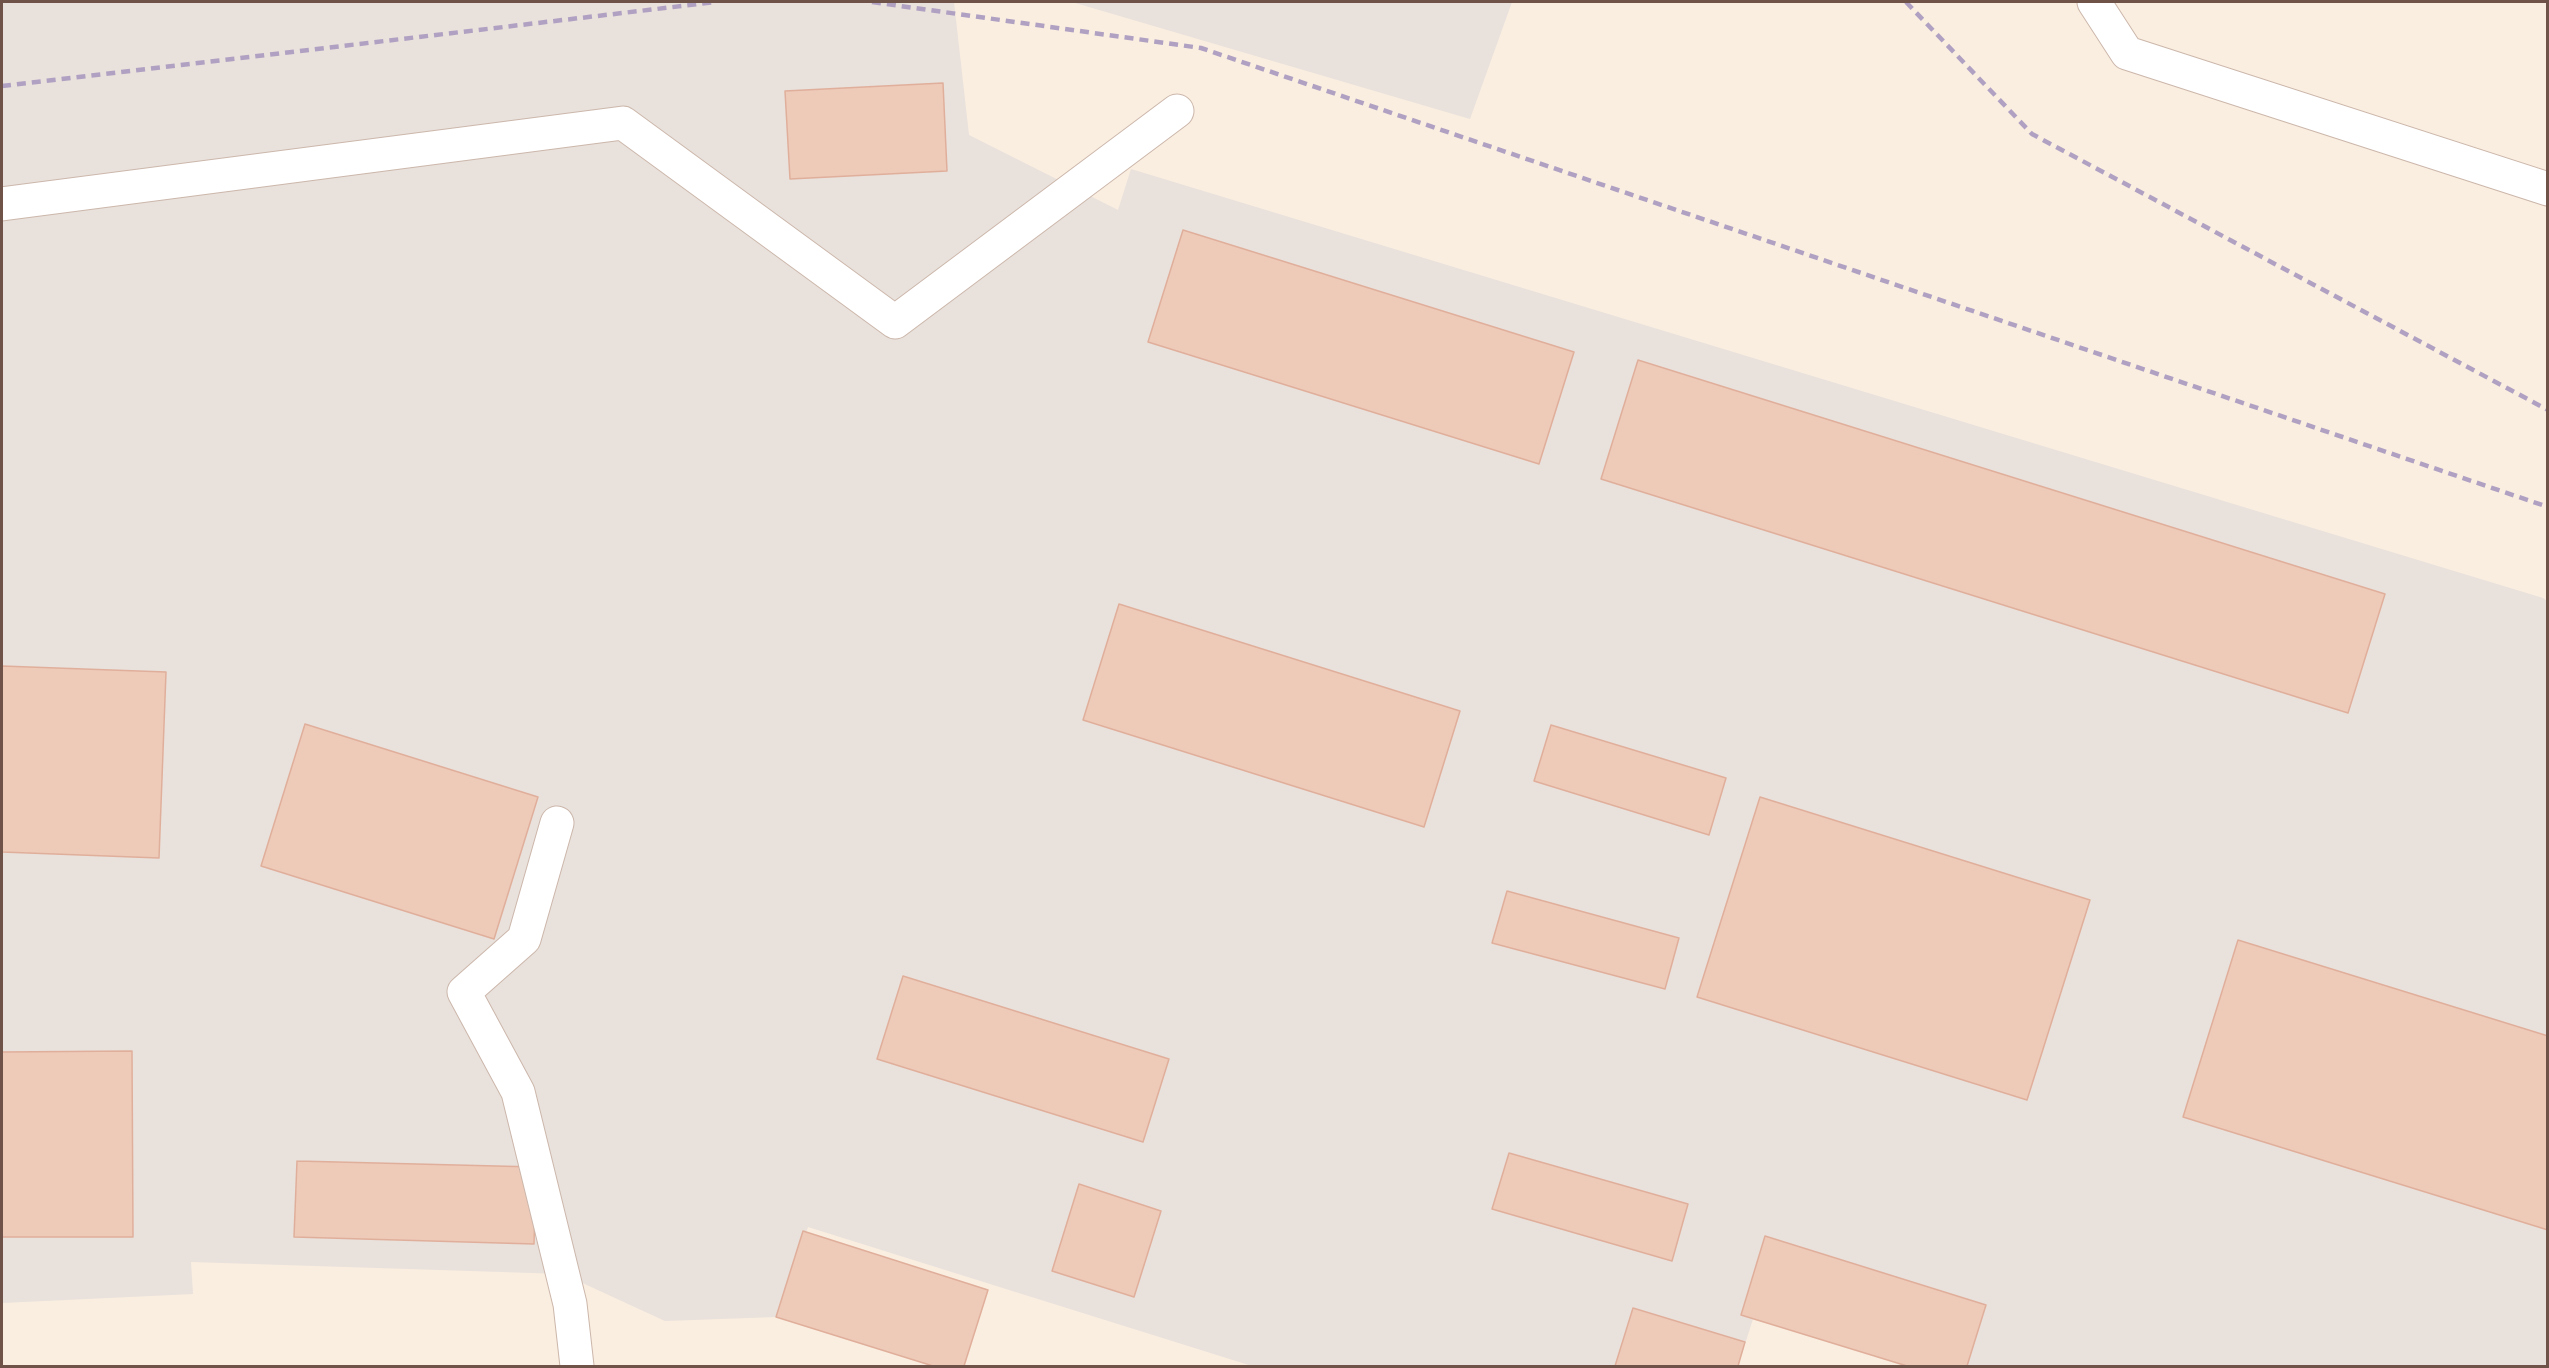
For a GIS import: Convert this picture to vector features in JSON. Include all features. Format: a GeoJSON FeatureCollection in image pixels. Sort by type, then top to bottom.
{"type":"FeatureCollection","features":[{"type":"Feature","properties":{"kind":"street"},"geometry":{"type":"LineString","coordinates":[[2094,2],[2127,53],[2547,189]]}},
{"type":"Feature","properties":{"kind":"street"},"geometry":{"type":"LineString","coordinates":[[2,204],[623,123],[895,322],[1177,111]]}},
{"type":"Feature","properties":{"kind":"street"},"geometry":{"type":"LineString","coordinates":[[557,823],[524,939],[464,992],[518,1092],[570,1304],[577,1366]]}},
{"type":"Feature","properties":{"kind":"shaded area"},"geometry":{"type":"Polygon","coordinates":[[[2,2],[954,2],[969,135],[1118,210],[1131,169],[2543,598],[2548,602],[2547,1366],[1907,1366],[1753,1319],[1738,1366],[1252,1366],[808,1227],[776,1317],[665,1321],[563,1274],[191,1262],[193,1294],[2,1303],[2,2]]]}},
{"type":"Feature","properties":{"kind":"shaded area"},"geometry":{"type":"Polygon","coordinates":[[[1072,2],[1512,2],[1470,119],[1072,2]]]}},
{"type":"Feature","properties":{"kind":"building"},"geometry":{"type":"Polygon","coordinates":[[[943,83],[947,171],[790,179],[785,91],[943,83]]]}},
{"type":"Feature","properties":{"kind":"building"},"geometry":{"type":"Polygon","coordinates":[[[1183,230],[1574,352],[1539,464],[1148,342],[1183,230]]]}},
{"type":"Feature","properties":{"kind":"building"},"geometry":{"type":"Polygon","coordinates":[[[1638,360],[2385,594],[2348,713],[1601,479],[1638,360]]]}},
{"type":"Feature","properties":{"kind":"building"},"geometry":{"type":"Polygon","coordinates":[[[1119,604],[1460,711],[1424,827],[1083,720],[1119,604]]]}},
{"type":"Feature","properties":{"kind":"building"},"geometry":{"type":"Polygon","coordinates":[[[2,666],[166,672],[159,858],[2,852],[2,666]]]}},
{"type":"Feature","properties":{"kind":"building"},"geometry":{"type":"Polygon","coordinates":[[[305,724],[538,797],[494,939],[261,866],[305,724]]]}},
{"type":"Feature","properties":{"kind":"building"},"geometry":{"type":"Polygon","coordinates":[[[1551,725],[1726,778],[1709,835],[1534,781],[1551,725]]]}},
{"type":"Feature","properties":{"kind":"building"},"geometry":{"type":"Polygon","coordinates":[[[1760,797],[2090,900],[2027,1100],[1697,997],[1760,797]]]}},
{"type":"Feature","properties":{"kind":"building"},"geometry":{"type":"Polygon","coordinates":[[[1507,891],[1679,938],[1665,989],[1492,943],[1507,891]]]}},
{"type":"Feature","properties":{"kind":"building"},"geometry":{"type":"Polygon","coordinates":[[[2238,940],[2548,1036],[2548,1230],[2183,1117],[2238,940]]]}},
{"type":"Feature","properties":{"kind":"building"},"geometry":{"type":"Polygon","coordinates":[[[903,976],[1169,1059],[1143,1142],[877,1059],[903,976]]]}},
{"type":"Feature","properties":{"kind":"building"},"geometry":{"type":"Polygon","coordinates":[[[132,1051],[133,1237],[2,1237],[2,1052],[132,1051]]]}},
{"type":"Feature","properties":{"kind":"building"},"geometry":{"type":"Polygon","coordinates":[[[1509,1153],[1688,1204],[1672,1261],[1492,1209],[1509,1153]]]}},
{"type":"Feature","properties":{"kind":"building"},"geometry":{"type":"Polygon","coordinates":[[[297,1161],[536,1167],[534,1244],[294,1237],[297,1161]]]}},
{"type":"Feature","properties":{"kind":"building"},"geometry":{"type":"Polygon","coordinates":[[[1079,1184],[1161,1211],[1134,1297],[1052,1271],[1079,1184]]]}},
{"type":"Feature","properties":{"kind":"building"},"geometry":{"type":"Polygon","coordinates":[[[803,1231],[988,1290],[964,1366],[933,1366],[776,1317],[803,1231]]]}},
{"type":"Feature","properties":{"kind":"building"},"geometry":{"type":"Polygon","coordinates":[[[1765,1236],[1986,1305],[1967,1366],[1907,1366],[1741,1315],[1765,1236]]]}},
{"type":"Feature","properties":{"kind":"building"},"geometry":{"type":"Polygon","coordinates":[[[1633,1308],[1745,1342],[1738,1366],[1615,1366],[1633,1308]]]}},
{"type":"Feature","properties":{"kind":"railway"},"geometry":{"type":"LineString","coordinates":[[2,86],[716,2]]}},
{"type":"Feature","properties":{"kind":"railway"},"geometry":{"type":"LineString","coordinates":[[872,2],[1201,48],[2548,507]]}},
{"type":"Feature","properties":{"kind":"railway"},"geometry":{"type":"LineString","coordinates":[[1906,2],[2032,134],[2548,410]]}}]}
